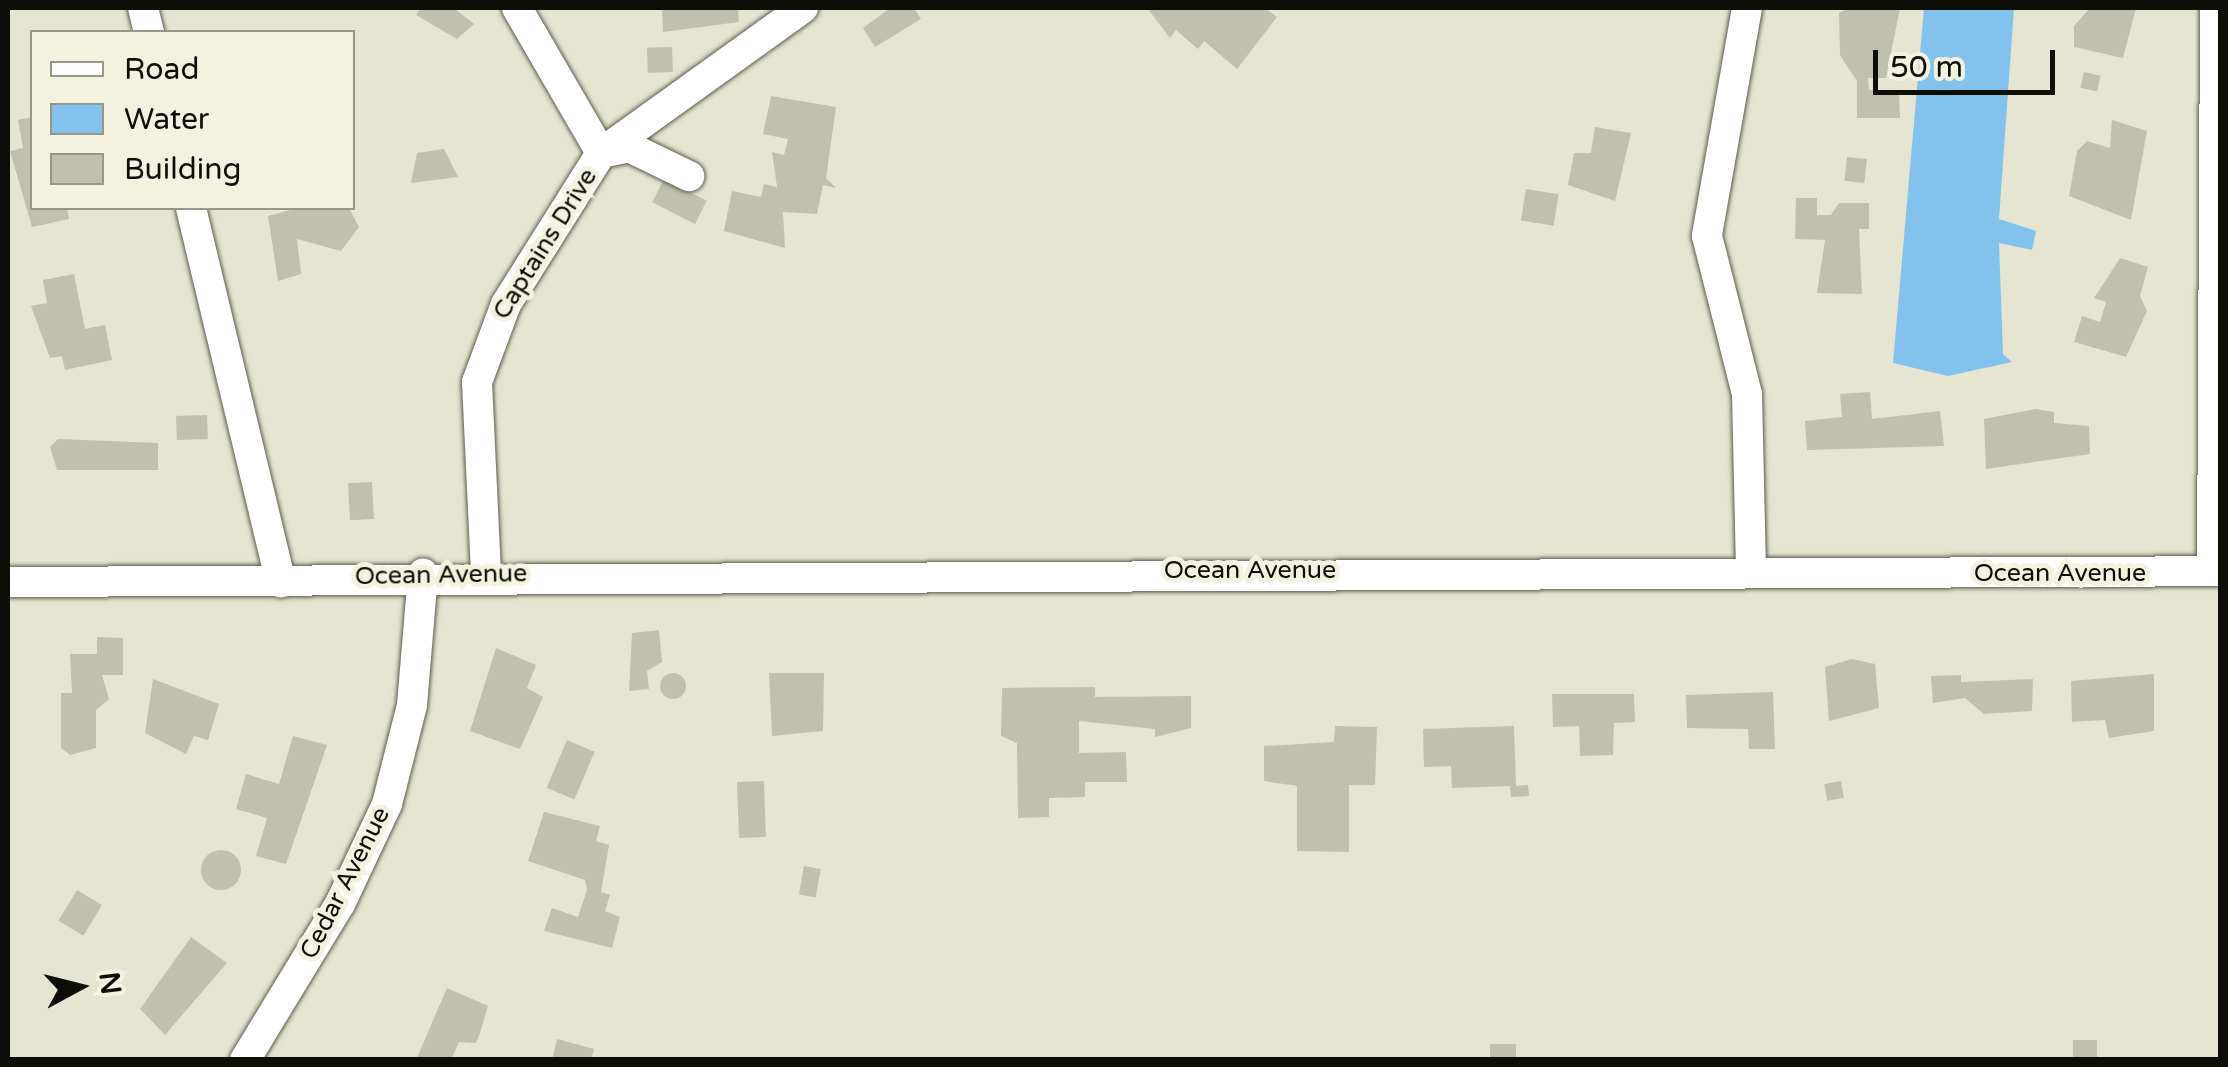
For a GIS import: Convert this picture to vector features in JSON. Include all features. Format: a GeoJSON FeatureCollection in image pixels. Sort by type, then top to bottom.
{"type":"FeatureCollection","features":[{"type":"Feature","properties":{"kind":"street","name":"Captains Drive"},"geometry":{"type":"LineString","coordinates":[[517,8],[601,152]]}},
{"type":"Feature","properties":{"kind":"street","name":"Captains Drive"},"geometry":{"type":"LineString","coordinates":[[486,573],[476,382],[488,338],[601,152],[803,8]]}},
{"type":"Feature","properties":{"kind":"street"},"geometry":{"type":"LineString","coordinates":[[1747,8],[1707,236],[1747,394],[1750,572]]}},
{"type":"Feature","properties":{"kind":"street"},"geometry":{"type":"LineString","coordinates":[[2216,8],[2216,571]]}},
{"type":"Feature","properties":{"kind":"street","name":"Captains Drive"},"geometry":{"type":"LineString","coordinates":[[601,152],[630,147],[689,176]]}},
{"type":"Feature","properties":{"kind":"street"},"geometry":{"type":"LineString","coordinates":[[191,210],[280,582]]}},
{"type":"Feature","properties":{"kind":"street","name":"Ocean Avenue"},"geometry":{"type":"LineString","coordinates":[[8,582],[280,582],[423,573],[2216,571]]}},
{"type":"Feature","properties":{"kind":"street","name":"Cedar Avenue"},"geometry":{"type":"LineString","coordinates":[[245,1060],[340,904],[387,804],[412,705],[423,573]]}},
{"type":"Feature","properties":{"kind":"water"},"geometry":{"type":"Polygon","coordinates":[[[1924,8],[2014,8],[1999,219],[2036,231],[2032,250],[1999,243],[2003,354],[2012,362],[1948,376],[1893,363],[1924,8]]]}},
{"type":"Feature","properties":{"kind":"building"},"geometry":{"type":"Polygon","coordinates":[[[420,8],[454,8],[474,24],[457,39],[416,15],[420,8]]]}},
{"type":"Feature","properties":{"kind":"building"},"geometry":{"type":"Polygon","coordinates":[[[662,8],[738,8],[739,22],[663,32],[662,8]]]}},
{"type":"Feature","properties":{"kind":"building"},"geometry":{"type":"Polygon","coordinates":[[[890,8],[914,8],[921,19],[875,47],[863,28],[890,8]]]}},
{"type":"Feature","properties":{"kind":"building"},"geometry":{"type":"Polygon","coordinates":[[[1147,8],[1265,8],[1277,17],[1237,69],[1204,41],[1198,49],[1176,30],[1170,38],[1147,8]]]}},
{"type":"Feature","properties":{"kind":"building"},"geometry":{"type":"Polygon","coordinates":[[[1849,8],[1900,8],[1886,78],[1868,78],[1869,90],[1899,90],[1900,118],[1857,118],[1857,81],[1840,55],[1839,13],[1849,8]]]}},
{"type":"Feature","properties":{"kind":"building"},"geometry":{"type":"Polygon","coordinates":[[[2090,8],[2136,8],[2123,58],[2074,47],[2074,26],[2090,8]]]}},
{"type":"Feature","properties":{"kind":"building"},"geometry":{"type":"Polygon","coordinates":[[[672,47],[673,72],[648,73],[647,48],[672,47]]]}},
{"type":"Feature","properties":{"kind":"building"},"geometry":{"type":"Polygon","coordinates":[[[2084,72],[2101,76],[2097,91],[2080,88],[2084,72]]]}},
{"type":"Feature","properties":{"kind":"building"},"geometry":{"type":"Polygon","coordinates":[[[771,96],[836,107],[826,178],[836,188],[823,185],[817,214],[783,212],[785,248],[724,231],[732,191],[761,197],[764,184],[777,187],[772,152],[784,155],[788,139],[763,134],[771,96]]]}},
{"type":"Feature","properties":{"kind":"building"},"geometry":{"type":"Polygon","coordinates":[[[30,117],[30,210],[67,210],[69,219],[32,227],[10,151],[23,148],[18,120],[30,117]]]}},
{"type":"Feature","properties":{"kind":"building"},"geometry":{"type":"Polygon","coordinates":[[[2112,120],[2147,131],[2131,220],[2069,196],[2077,151],[2087,141],[2110,148],[2112,120]]]}},
{"type":"Feature","properties":{"kind":"building"},"geometry":{"type":"Polygon","coordinates":[[[1595,127],[1631,133],[1615,201],[1568,185],[1574,153],[1591,153],[1595,127]]]}},
{"type":"Feature","properties":{"kind":"building"},"geometry":{"type":"Polygon","coordinates":[[[444,149],[458,177],[411,183],[417,153],[444,149]]]}},
{"type":"Feature","properties":{"kind":"building"},"geometry":{"type":"Polygon","coordinates":[[[1847,157],[1867,159],[1864,183],[1844,181],[1847,157]]]}},
{"type":"Feature","properties":{"kind":"building"},"geometry":{"type":"Polygon","coordinates":[[[664,179],[707,201],[695,224],[652,202],[664,179]]]}},
{"type":"Feature","properties":{"kind":"building"},"geometry":{"type":"Polygon","coordinates":[[[1526,189],[1559,194],[1554,226],[1521,221],[1526,189]]]}},
{"type":"Feature","properties":{"kind":"building"},"geometry":{"type":"Polygon","coordinates":[[[1796,198],[1817,198],[1817,215],[1831,215],[1839,203],[1869,203],[1869,229],[1859,229],[1862,294],[1817,293],[1825,240],[1795,239],[1796,198]]]}},
{"type":"Feature","properties":{"kind":"building"},"geometry":{"type":"Polygon","coordinates":[[[290,210],[350,210],[359,227],[341,251],[297,239],[301,274],[278,281],[268,216],[290,210]]]}},
{"type":"Feature","properties":{"kind":"building"},"geometry":{"type":"Polygon","coordinates":[[[2120,258],[2148,267],[2140,296],[2147,311],[2126,357],[2074,342],[2082,316],[2100,322],[2106,302],[2094,298],[2120,258]]]}},
{"type":"Feature","properties":{"kind":"building"},"geometry":{"type":"Polygon","coordinates":[[[74,274],[85,329],[105,325],[112,360],[65,370],[62,356],[50,358],[31,306],[47,303],[43,280],[74,274]]]}},
{"type":"Feature","properties":{"kind":"building"},"geometry":{"type":"Polygon","coordinates":[[[1870,392],[1872,419],[1940,411],[1944,446],[1807,450],[1805,421],[1842,417],[1840,394],[1870,392]]]}},
{"type":"Feature","properties":{"kind":"building"},"geometry":{"type":"Polygon","coordinates":[[[2035,409],[2054,412],[2054,423],[2089,426],[2090,454],[1986,469],[1984,419],[2035,409]]]}},
{"type":"Feature","properties":{"kind":"building"},"geometry":{"type":"Polygon","coordinates":[[[207,415],[208,439],[177,440],[176,416],[207,415]]]}},
{"type":"Feature","properties":{"kind":"building"},"geometry":{"type":"Polygon","coordinates":[[[58,439],[158,443],[158,470],[57,470],[50,447],[58,439]]]}},
{"type":"Feature","properties":{"kind":"building"},"geometry":{"type":"Polygon","coordinates":[[[372,482],[374,519],[350,520],[348,483],[372,482]]]}},
{"type":"Feature","properties":{"kind":"building"},"geometry":{"type":"Polygon","coordinates":[[[659,630],[662,662],[647,671],[649,689],[629,691],[632,633],[659,630]]]}},
{"type":"Feature","properties":{"kind":"building"},"geometry":{"type":"Polygon","coordinates":[[[97,637],[123,638],[123,675],[102,675],[109,699],[96,710],[96,748],[70,755],[61,748],[61,693],[72,693],[70,654],[97,654],[97,637]]]}},
{"type":"Feature","properties":{"kind":"building"},"geometry":{"type":"Polygon","coordinates":[[[496,648],[536,665],[527,688],[543,697],[520,749],[470,731],[496,648]]]}},
{"type":"Feature","properties":{"kind":"building"},"geometry":{"type":"Polygon","coordinates":[[[1852,659],[1875,664],[1879,708],[1829,721],[1825,667],[1852,659]]]}},
{"type":"Feature","properties":{"kind":"building"},"geometry":{"type":"Polygon","coordinates":[[[673,673],[682,677],[686,686],[682,695],[673,699],[664,695],[660,686],[664,677],[673,673]]]}},
{"type":"Feature","properties":{"kind":"building"},"geometry":{"type":"Polygon","coordinates":[[[769,673],[824,673],[823,731],[772,736],[769,673]]]}},
{"type":"Feature","properties":{"kind":"building"},"geometry":{"type":"Polygon","coordinates":[[[2154,674],[2154,731],[2109,738],[2105,720],[2072,722],[2071,681],[2154,674]]]}},
{"type":"Feature","properties":{"kind":"building"},"geometry":{"type":"Polygon","coordinates":[[[1961,675],[1961,682],[2033,679],[2032,711],[1984,714],[1965,698],[1933,703],[1931,676],[1961,675]]]}},
{"type":"Feature","properties":{"kind":"building"},"geometry":{"type":"Polygon","coordinates":[[[153,679],[219,704],[208,740],[194,736],[186,754],[145,733],[153,679]]]}},
{"type":"Feature","properties":{"kind":"building"},"geometry":{"type":"Polygon","coordinates":[[[1095,687],[1095,697],[1191,696],[1191,728],[1155,737],[1155,729],[1079,721],[1079,753],[1126,752],[1127,782],[1085,782],[1085,797],[1049,798],[1049,817],[1018,818],[1017,743],[1001,736],[1002,688],[1095,687]]]}},
{"type":"Feature","properties":{"kind":"building"},"geometry":{"type":"Polygon","coordinates":[[[1773,692],[1775,749],[1749,749],[1748,729],[1687,728],[1686,695],[1773,692]]]}},
{"type":"Feature","properties":{"kind":"building"},"geometry":{"type":"Polygon","coordinates":[[[1552,694],[1634,694],[1635,722],[1614,723],[1613,755],[1580,756],[1579,726],[1553,727],[1552,694]]]}},
{"type":"Feature","properties":{"kind":"building"},"geometry":{"type":"Polygon","coordinates":[[[1335,726],[1377,727],[1375,785],[1349,785],[1349,852],[1297,851],[1297,786],[1264,781],[1264,746],[1334,742],[1335,726]]]}},
{"type":"Feature","properties":{"kind":"building"},"geometry":{"type":"Polygon","coordinates":[[[1514,726],[1516,786],[1528,785],[1529,796],[1511,797],[1510,786],[1452,788],[1451,766],[1424,767],[1423,729],[1514,726]]]}},
{"type":"Feature","properties":{"kind":"building"},"geometry":{"type":"Polygon","coordinates":[[[293,736],[327,745],[286,864],[256,856],[267,818],[236,809],[246,774],[279,784],[293,736]]]}},
{"type":"Feature","properties":{"kind":"building"},"geometry":{"type":"Polygon","coordinates":[[[567,740],[595,752],[574,800],[547,788],[567,740]]]}},
{"type":"Feature","properties":{"kind":"building"},"geometry":{"type":"Polygon","coordinates":[[[764,781],[766,837],[739,838],[737,782],[764,781]]]}},
{"type":"Feature","properties":{"kind":"building"},"geometry":{"type":"Polygon","coordinates":[[[1841,781],[1844,798],[1827,801],[1824,784],[1841,781]]]}},
{"type":"Feature","properties":{"kind":"building"},"geometry":{"type":"Polygon","coordinates":[[[544,812],[600,826],[596,841],[609,845],[601,892],[610,895],[605,911],[620,917],[612,948],[544,931],[552,908],[578,917],[587,890],[585,880],[528,861],[544,812]]]}},
{"type":"Feature","properties":{"kind":"building"},"geometry":{"type":"Polygon","coordinates":[[[221,850],[235,856],[241,870],[235,884],[221,890],[207,884],[201,870],[207,856],[221,850]]]}},
{"type":"Feature","properties":{"kind":"building"},"geometry":{"type":"Polygon","coordinates":[[[804,866],[821,869],[816,898],[799,895],[804,866]]]}},
{"type":"Feature","properties":{"kind":"building"},"geometry":{"type":"Polygon","coordinates":[[[77,890],[102,905],[83,936],[58,921],[77,890]]]}},
{"type":"Feature","properties":{"kind":"building"},"geometry":{"type":"Polygon","coordinates":[[[191,937],[227,963],[165,1035],[140,1009],[191,937]]]}},
{"type":"Feature","properties":{"kind":"building"},"geometry":{"type":"Polygon","coordinates":[[[447,988],[488,1006],[476,1043],[459,1042],[451,1060],[416,1060],[447,988]]]}},
{"type":"Feature","properties":{"kind":"building"},"geometry":{"type":"Polygon","coordinates":[[[557,1039],[594,1049],[591,1060],[552,1060],[557,1039]]]}},
{"type":"Feature","properties":{"kind":"building"},"geometry":{"type":"Polygon","coordinates":[[[2073,1040],[2097,1040],[2097,1060],[2073,1060],[2073,1040]]]}},
{"type":"Feature","properties":{"kind":"building"},"geometry":{"type":"Polygon","coordinates":[[[1490,1044],[1516,1044],[1516,1060],[1490,1060],[1490,1044]]]}}]}
